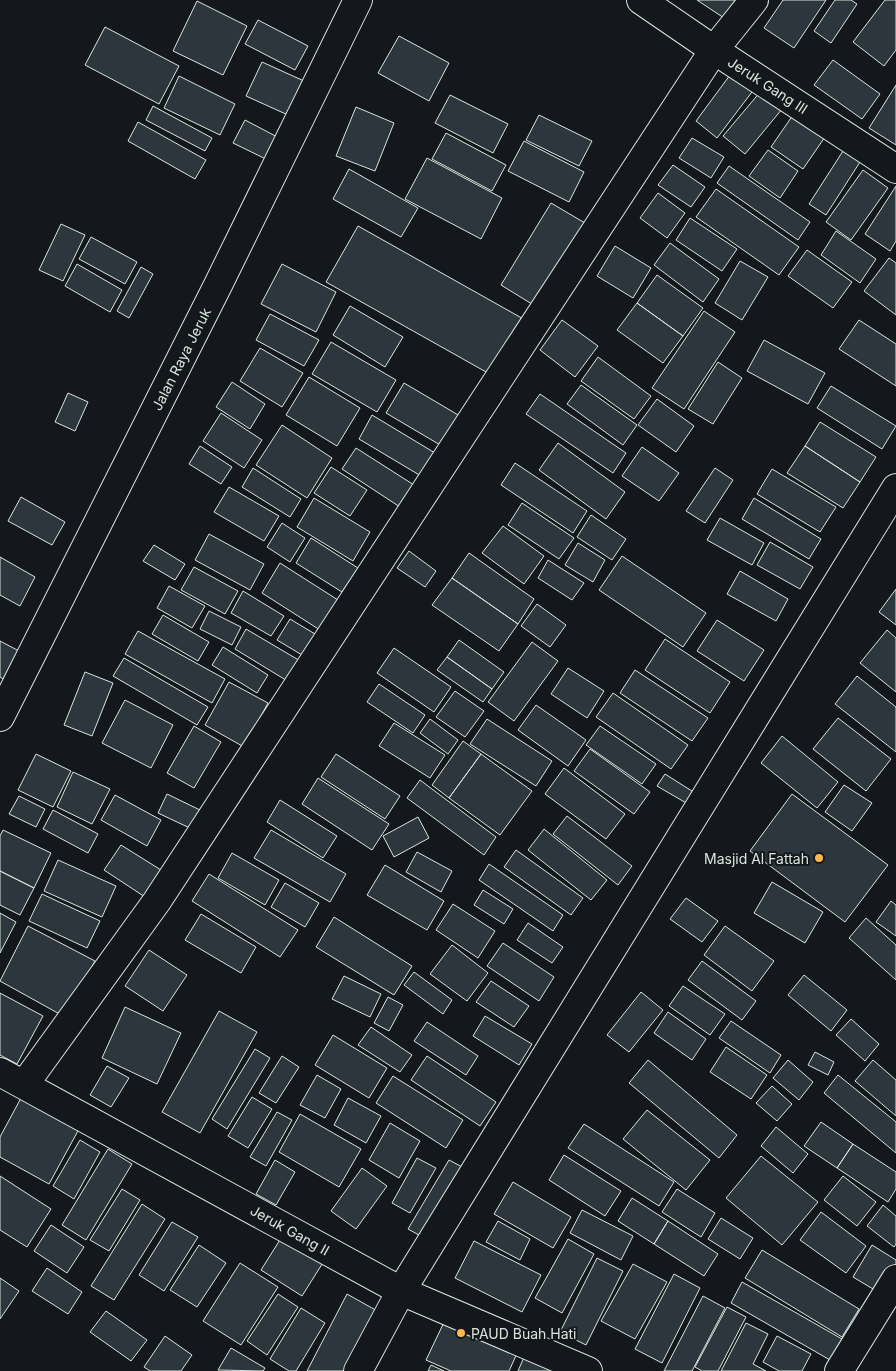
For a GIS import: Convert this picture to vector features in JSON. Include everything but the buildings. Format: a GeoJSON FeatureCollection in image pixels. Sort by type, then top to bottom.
{"type":"FeatureCollection","features":[{"type":"Feature","properties":{"kind":"street","name":"Jalan Raya Jeruk"},"geometry":{"type":"LineString","coordinates":[[0,717],[218,285],[358,0]]}},
{"type":"Feature","properties":{"kind":"street","name":"Jeruk Gang III"},"geometry":{"type":"LineString","coordinates":[[641,0],[896,169]]}},
{"type":"Feature","properties":{"kind":"street"},"geometry":{"type":"LineString","coordinates":[[24,1086],[162,892],[714,50],[754,0]]}},
{"type":"Feature","properties":{"kind":"street"},"geometry":{"type":"LineString","coordinates":[[358,1371],[401,1291],[896,488]]}},
{"type":"Feature","properties":{"kind":"street","name":"Jeruk Gang II"},"geometry":{"type":"LineString","coordinates":[[0,1072],[401,1291],[588,1371]]}},
{"type":"Feature","properties":{"kind":"street"},"geometry":{"type":"LineString","coordinates":[[839,1371],[896,1279]]}},
{"type":"Feature","properties":{"kind":"place","name":"Masjid Al Fattah"},"geometry":{"type":"Point","coordinates":[819,858]}},
{"type":"Feature","properties":{"kind":"place","name":"PAUD Buah Hati"},"geometry":{"type":"Point","coordinates":[461,1333]}}]}
